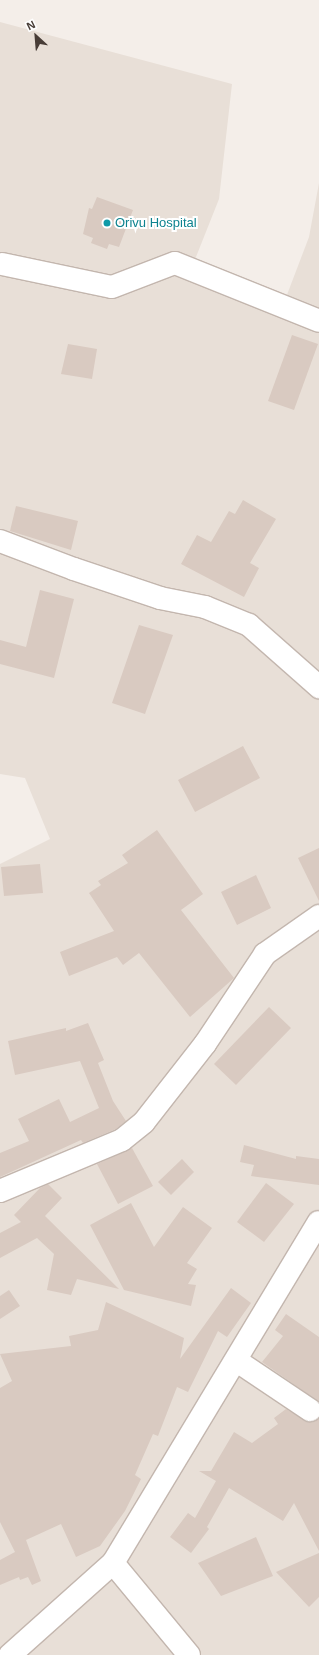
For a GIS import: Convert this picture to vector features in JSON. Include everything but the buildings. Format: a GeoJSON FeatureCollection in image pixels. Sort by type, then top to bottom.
{"type":"FeatureCollection","features":[{"type":"Feature","properties":{"kind":"street"},"geometry":{"type":"LineString","coordinates":[[2,264],[112,288],[175,263],[319,321]]}},
{"type":"Feature","properties":{"kind":"street"},"geometry":{"type":"LineString","coordinates":[[0,541],[74,569],[160,598],[205,607],[249,625],[319,687]]}},
{"type":"Feature","properties":{"kind":"street"},"geometry":{"type":"LineString","coordinates":[[0,1191],[122,1140],[144,1122],[205,1044],[265,954],[319,916]]}},
{"type":"Feature","properties":{"kind":"street"},"geometry":{"type":"LineString","coordinates":[[10,1655],[113,1563],[319,1222]]}},
{"type":"Feature","properties":{"kind":"street"},"geometry":{"type":"LineString","coordinates":[[237,1360],[310,1410]]}},
{"type":"Feature","properties":{"kind":"street"},"geometry":{"type":"LineString","coordinates":[[113,1563],[189,1655]]}},
{"type":"Feature","properties":{"kind":"shaded area"},"geometry":{"type":"Polygon","coordinates":[[[0,22],[232,84],[219,199],[194,262],[285,300],[309,237],[319,183],[319,1655],[0,1655],[0,864],[50,839],[25,778],[0,774],[0,22]]]}},
{"type":"Feature","properties":{"kind":"place","name":"Orivu Hospital"},"geometry":{"type":"Point","coordinates":[107,223]}}]}
